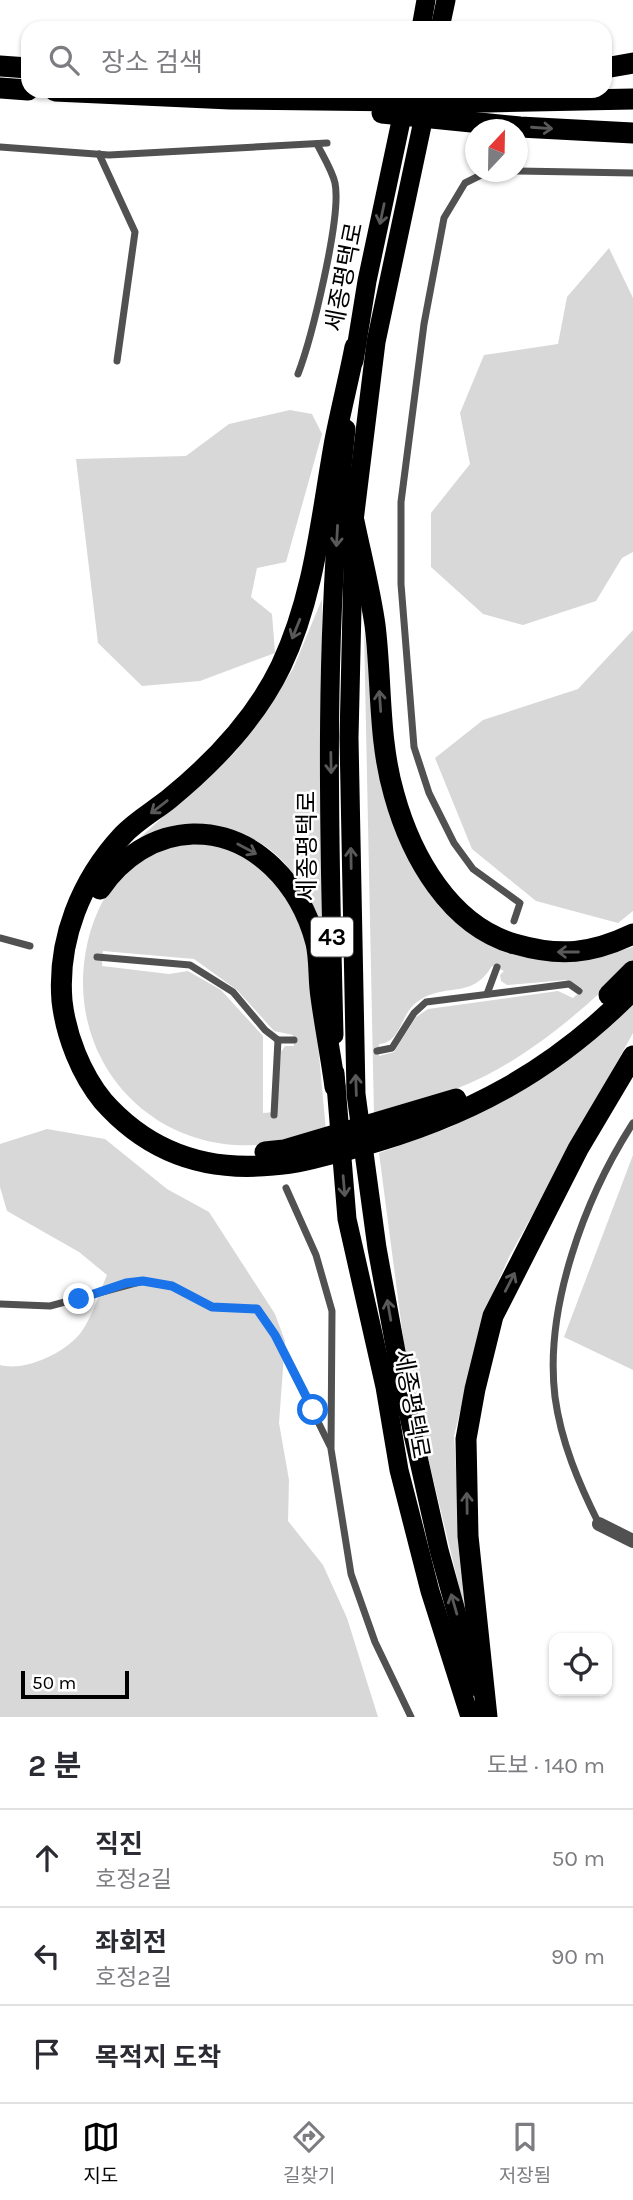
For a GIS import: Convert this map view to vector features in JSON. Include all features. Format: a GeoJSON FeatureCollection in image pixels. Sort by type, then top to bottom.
{"type":"FeatureCollection","features":[{"type":"Feature","properties":{"kind":"highway"},"geometry":{"type":"LineString","coordinates":[[422,21],[426,0]]}},
{"type":"Feature","properties":{"kind":"highway"},"geometry":{"type":"LineString","coordinates":[[442,21],[446,0]]}},
{"type":"Feature","properties":{"kind":"highway"},"geometry":{"type":"LineString","coordinates":[[612,67],[633,63]]}},
{"type":"Feature","properties":{"kind":"highway"},"geometry":{"type":"LineString","coordinates":[[0,66],[21,68]]}},
{"type":"Feature","properties":{"kind":"highway"},"geometry":{"type":"LineString","coordinates":[[612,77],[633,76]]}},
{"type":"Feature","properties":{"kind":"highway"},"geometry":{"type":"LineString","coordinates":[[0,88],[21,90]]}},
{"type":"Feature","properties":{"kind":"highway"},"geometry":{"type":"LineString","coordinates":[[208,98],[488,102],[633,99]]}},
{"type":"Feature","properties":{"kind":"highway","name":"세종평택로"},"geometry":{"type":"LineString","coordinates":[[406,98],[355,347],[339,488],[330,680],[335,1087],[348,1219],[386,1387],[399,1470],[430,1591],[470,1717]]}},
{"type":"Feature","properties":{"kind":"highway","name":"세종평택로"},"geometry":{"type":"LineString","coordinates":[[428,98],[376,342],[354,521],[349,738],[356,1094],[377,1248],[403,1390],[439,1550],[487,1717]]}},
{"type":"Feature","properties":{"kind":"highway"},"geometry":{"type":"LineString","coordinates":[[230,99],[520,127],[633,133]]}},
{"type":"Feature","properties":{"kind":"highway"},"geometry":{"type":"LineString","coordinates":[[355,347],[335,439],[315,563],[300,620],[279,669],[249,717],[218,754],[170,798],[125,833],[82,892],[66,939],[61,981],[64,1016],[91,1087],[116,1115],[143,1138],[182,1157],[213,1165],[276,1165],[312,1150],[393,1129],[451,1118],[567,1050],[633,989]]}},
{"type":"Feature","properties":{"kind":"highway"},"geometry":{"type":"LineString","coordinates":[[354,521],[375,626],[381,715],[394,794],[423,866],[466,920],[486,935],[500,940],[534,950],[566,953],[591,951],[633,934]]}},
{"type":"Feature","properties":{"kind":"highway"},"geometry":{"type":"LineString","coordinates":[[312,1150],[249,1153],[205,1149],[156,1130],[114,1095],[81,1034],[73,978],[81,925],[92,899],[112,870],[133,853],[159,840],[184,834],[205,834],[232,840],[273,865],[290,886],[316,944],[335,1087]]}},
{"type":"Feature","properties":{"kind":"highway"},"geometry":{"type":"LineString","coordinates":[[393,1129],[447,1104],[544,1050],[601,1003],[633,971]]}},
{"type":"Feature","properties":{"kind":"highway"},"geometry":{"type":"LineString","coordinates":[[487,1717],[468,1536],[466,1439],[475,1389],[493,1316],[578,1149],[633,1056]]}},
{"type":"Feature","properties":{"kind":"street"},"geometry":{"type":"LineString","coordinates":[[598,1524],[633,1541]]}},
{"type":"Feature","properties":{"kind":"lane"},"geometry":{"type":"LineString","coordinates":[[0,147],[99,154],[327,143]]}},
{"type":"Feature","properties":{"kind":"lane"},"geometry":{"type":"LineString","coordinates":[[298,374],[311,341],[332,227],[335,184],[317,144]]}},
{"type":"Feature","properties":{"kind":"lane"},"geometry":{"type":"LineString","coordinates":[[99,154],[135,232],[117,361]]}},
{"type":"Feature","properties":{"kind":"lane"},"geometry":{"type":"LineString","coordinates":[[528,171],[633,173]]}},
{"type":"Feature","properties":{"kind":"lane"},"geometry":{"type":"LineString","coordinates":[[467,182],[444,218],[424,324],[401,502],[401,584],[414,747],[429,793],[454,844],[473,869],[520,903],[514,921]]}},
{"type":"Feature","properties":{"kind":"lane"},"geometry":{"type":"LineString","coordinates":[[0,938],[30,946]]}},
{"type":"Feature","properties":{"kind":"lane"},"geometry":{"type":"LineString","coordinates":[[97,957],[190,965],[233,992],[265,1030],[278,1040],[294,1040]]}},
{"type":"Feature","properties":{"kind":"lane"},"geometry":{"type":"LineString","coordinates":[[487,994],[497,967]]}},
{"type":"Feature","properties":{"kind":"lane"},"geometry":{"type":"LineString","coordinates":[[377,1051],[391,1048],[414,1013],[426,1002],[569,984],[579,991]]}},
{"type":"Feature","properties":{"kind":"lane"},"geometry":{"type":"LineString","coordinates":[[274,1115],[278,1040]]}},
{"type":"Feature","properties":{"kind":"lane"},"geometry":{"type":"LineString","coordinates":[[598,1524],[577,1479],[558,1412],[553,1372],[555,1341],[577,1240],[598,1182],[633,1123]]}},
{"type":"Feature","properties":{"kind":"lane"},"geometry":{"type":"LineString","coordinates":[[286,1188],[316,1255],[332,1311],[331,1448],[351,1574],[376,1642],[411,1717]]}},
{"type":"Feature","properties":{"kind":"lane"},"geometry":{"type":"LineString","coordinates":[[0,1304],[50,1306],[143,1281],[172,1286],[212,1307],[257,1309],[275,1335],[331,1448]]}},
{"type":"Feature","properties":{"kind":"shaded area"},"geometry":{"type":"Polygon","coordinates":[[[609,248],[633,298],[633,552],[622,558],[596,601],[523,625],[483,614],[431,567],[431,513],[470,464],[460,413],[484,355],[558,344],[567,297],[609,248]]]}},
{"type":"Feature","properties":{"kind":"shaded area"},"geometry":{"type":"Polygon","coordinates":[[[290,410],[312,414],[322,434],[286,562],[257,568],[251,597],[272,614],[275,653],[200,681],[142,686],[98,643],[76,459],[186,456],[229,424],[290,410]]]}},
{"type":"Feature","properties":{"kind":"shaded area"},"geometry":{"type":"Polygon","coordinates":[[[322,599],[321,925],[296,879],[282,860],[242,834],[210,825],[178,825],[133,844],[236,751],[293,669],[322,599]]]}},
{"type":"Feature","properties":{"kind":"shaded area"},"geometry":{"type":"Polygon","coordinates":[[[364,630],[383,771],[409,858],[437,902],[465,928],[604,955],[633,947],[633,961],[617,977],[564,1024],[505,1065],[458,1088],[374,1115],[364,630]],[[492,966],[484,977],[475,983],[438,992],[417,1002],[407,1013],[397,1033],[387,1042],[379,1044],[379,1056],[394,1052],[416,1017],[428,1009],[558,991],[573,998],[583,989],[566,980],[507,985],[501,981],[500,975],[504,971],[492,966]]]}},
{"type":"Feature","properties":{"kind":"shaded area"},"geometry":{"type":"Polygon","coordinates":[[[633,630],[633,911],[618,923],[536,901],[472,849],[435,758],[483,720],[578,689],[633,630]]]}},
{"type":"Feature","properties":{"kind":"shaded area"},"geometry":{"type":"Polygon","coordinates":[[[187,842],[213,843],[241,852],[283,888],[309,946],[326,1131],[284,1142],[258,1145],[218,1143],[182,1133],[150,1115],[123,1091],[103,1061],[89,1027],[83,990],[86,950],[93,923],[112,886],[131,866],[152,852],[187,842]],[[103,951],[102,966],[169,974],[188,971],[221,990],[263,1036],[263,1113],[276,1112],[281,1052],[285,1046],[294,1046],[293,1035],[274,1031],[237,990],[194,959],[103,951]]]}},
{"type":"Feature","properties":{"kind":"shaded area"},"geometry":{"type":"Polygon","coordinates":[[[633,1003],[633,1033],[509,1257],[485,1311],[454,1436],[465,1611],[408,1375],[379,1153],[451,1127],[532,1082],[633,1003]]]}},
{"type":"Feature","properties":{"kind":"shaded area"},"geometry":{"type":"Polygon","coordinates":[[[47,1129],[105,1139],[167,1189],[209,1212],[275,1314],[285,1341],[279,1423],[289,1480],[288,1521],[323,1565],[347,1618],[378,1717],[0,1717],[0,1365],[22,1366],[33,1363],[67,1346],[86,1325],[107,1275],[79,1252],[7,1211],[0,1187],[0,1144],[47,1129]]]}},
{"type":"Feature","properties":{"kind":"shaded area"},"geometry":{"type":"Polygon","coordinates":[[[633,1155],[633,1370],[564,1337],[633,1155]]]}},
{"type":"Feature","properties":{"kind":"route"},"geometry":{"type":"LineString","coordinates":[[79,1299],[126,1283],[143,1281],[172,1286],[212,1307],[239,1306],[257,1309],[275,1335],[313,1410]]}}]}
